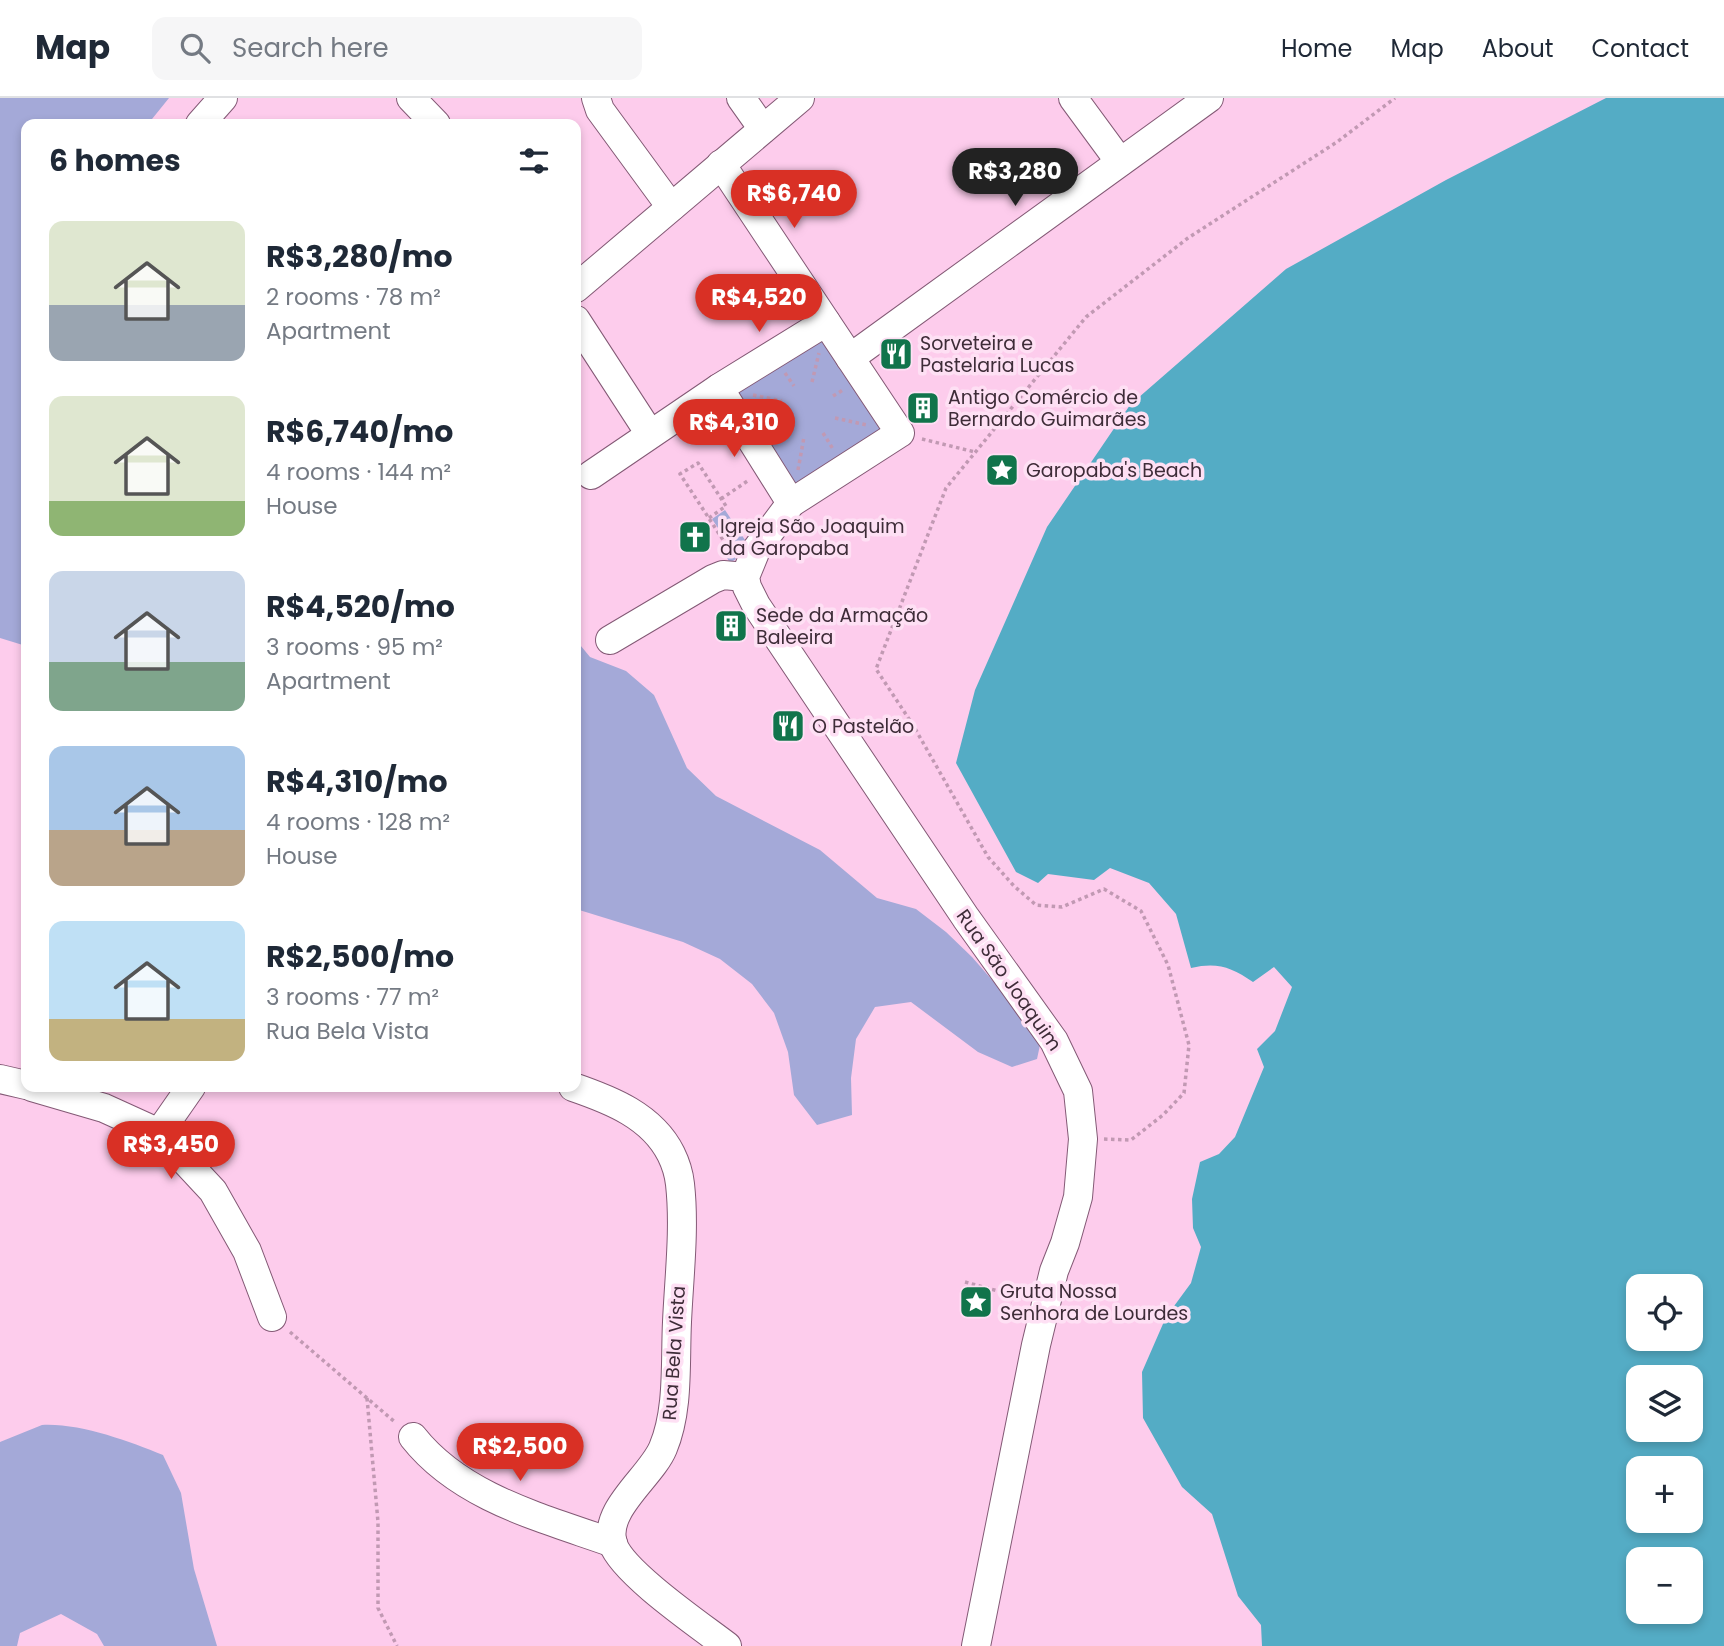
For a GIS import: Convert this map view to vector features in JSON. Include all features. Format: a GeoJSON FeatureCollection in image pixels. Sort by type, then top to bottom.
{"type":"FeatureCollection","features":[{"type":"Feature","properties":{"kind":"street"},"geometry":{"type":"LineString","coordinates":[[204,119],[223,98]]}},
{"type":"Feature","properties":{"kind":"street"},"geometry":{"type":"LineString","coordinates":[[411,98],[431,119]]}},
{"type":"Feature","properties":{"kind":"street"},"geometry":{"type":"LineString","coordinates":[[596,98],[600,110],[671,207]]}},
{"type":"Feature","properties":{"kind":"street"},"geometry":{"type":"LineString","coordinates":[[741,98],[764,129]]}},
{"type":"Feature","properties":{"kind":"street"},"geometry":{"type":"LineString","coordinates":[[581,284],[800,98]]}},
{"type":"Feature","properties":{"kind":"street"},"geometry":{"type":"LineString","coordinates":[[1073,98],[1120,162]]}},
{"type":"Feature","properties":{"kind":"street"},"geometry":{"type":"LineString","coordinates":[[850,358],[1209,98]]}},
{"type":"Feature","properties":{"kind":"street"},"geometry":{"type":"LineString","coordinates":[[610,640],[713,579],[723,575],[745,577],[756,550],[791,503],[900,433],[721,164]]}},
{"type":"Feature","properties":{"kind":"street"},"geometry":{"type":"LineString","coordinates":[[591,475],[719,388],[826,322]]}},
{"type":"Feature","properties":{"kind":"street"},"geometry":{"type":"LineString","coordinates":[[581,328],[650,434]]}},
{"type":"Feature","properties":{"kind":"street"},"geometry":{"type":"LineString","coordinates":[[719,388],[791,503]]}},
{"type":"Feature","properties":{"kind":"street","name":"Rua São Joaquim"},"geometry":{"type":"LineString","coordinates":[[745,577],[756,605],[966,918],[1054,1041],[1078,1091],[1083,1139],[1078,1196],[1046,1304],[1030,1371],[976,1646]]}},
{"type":"Feature","properties":{"kind":"street"},"geometry":{"type":"LineString","coordinates":[[0,1079],[21,1084]]}},
{"type":"Feature","properties":{"kind":"street","name":"Rua Bela Vista"},"geometry":{"type":"LineString","coordinates":[[581,1090],[616,1102],[659,1135],[672,1155],[680,1182],[680,1258],[672,1415],[662,1449],[646,1475],[620,1506],[612,1527],[613,1543]]}},
{"type":"Feature","properties":{"kind":"street"},"geometry":{"type":"LineString","coordinates":[[49,1092],[104,1108],[159,1133],[213,1191],[247,1251],[272,1317]]}},
{"type":"Feature","properties":{"kind":"street"},"geometry":{"type":"LineString","coordinates":[[159,1133],[188,1092]]}},
{"type":"Feature","properties":{"kind":"street"},"geometry":{"type":"LineString","coordinates":[[413,1437],[434,1459],[470,1487],[499,1501],[613,1543],[623,1561],[666,1599],[727,1646]]}},
{"type":"Feature","properties":{"kind":"path"},"geometry":{"type":"LineString","coordinates":[[1083,1139],[1131,1140],[1163,1115],[1184,1093],[1189,1045],[1168,965],[1141,911],[1104,889],[1062,907],[1036,905],[1014,886],[988,857],[913,725],[876,669],[946,488],[1086,317],[1188,239],[1337,142],[1395,98]]}},
{"type":"Feature","properties":{"kind":"path"},"geometry":{"type":"LineString","coordinates":[[900,433],[975,452]]}},
{"type":"Feature","properties":{"kind":"path"},"geometry":{"type":"LineString","coordinates":[[709,518],[726,506],[698,463],[680,474],[729,549]]}},
{"type":"Feature","properties":{"kind":"path"},"geometry":{"type":"LineString","coordinates":[[721,499],[769,468]]}},
{"type":"Feature","properties":{"kind":"path"},"geometry":{"type":"LineString","coordinates":[[965,1282],[1046,1304]]}},
{"type":"Feature","properties":{"kind":"path"},"geometry":{"type":"LineString","coordinates":[[272,1317],[413,1437]]}},
{"type":"Feature","properties":{"kind":"path"},"geometry":{"type":"LineString","coordinates":[[368,1398],[378,1522],[378,1608],[397,1646]]}},
{"type":"Feature","properties":{"kind":"shaded area"},"geometry":{"type":"Polygon","coordinates":[[[0,98],[169,98],[152,119],[21,119],[21,644],[0,638],[0,98]]]}},
{"type":"Feature","properties":{"kind":"shaded area"},"geometry":{"type":"Polygon","coordinates":[[[1606,98],[1724,98],[1724,1646],[1262,1646],[1261,1625],[1238,1596],[1212,1514],[1182,1487],[1143,1418],[1142,1372],[1166,1317],[1191,1283],[1201,1247],[1193,1228],[1192,1199],[1200,1162],[1219,1154],[1235,1137],[1264,1067],[1257,1049],[1275,1031],[1292,987],[1274,967],[1253,982],[1224,967],[1191,968],[1176,914],[1149,883],[1110,868],[1094,880],[1048,874],[1038,883],[1016,872],[956,763],[975,690],[1047,527],[1130,405],[1286,269],[1446,180],[1606,98]]]}},
{"type":"Feature","properties":{"kind":"shaded area"},"geometry":{"type":"Polygon","coordinates":[[[826,332],[886,427],[794,489],[732,391],[826,332]]]}},
{"type":"Feature","properties":{"kind":"shaded area"},"geometry":{"type":"Polygon","coordinates":[[[725,510],[745,540],[730,550],[736,559],[730,563],[723,551],[730,546],[712,519],[725,510]]]}},
{"type":"Feature","properties":{"kind":"shaded area"},"geometry":{"type":"Polygon","coordinates":[[[581,646],[590,657],[626,671],[654,695],[687,768],[716,796],[820,850],[877,898],[916,909],[946,932],[972,957],[1020,1012],[1040,1045],[1037,1059],[1012,1067],[978,1052],[911,1002],[875,1007],[856,1039],[851,1078],[852,1115],[817,1125],[794,1095],[788,1052],[774,1013],[752,984],[720,959],[683,942],[581,911],[581,646]]]}},
{"type":"Feature","properties":{"kind":"shaded area"},"geometry":{"type":"Polygon","coordinates":[[[42,1425],[88,1430],[163,1455],[181,1493],[194,1569],[217,1646],[104,1646],[97,1634],[61,1614],[20,1633],[17,1646],[0,1646],[0,1442],[42,1425]]]}},
{"type":"Feature","properties":{"kind":"place","name":"Sorveteira e Pastelaria Lucas"},"geometry":{"type":"Point","coordinates":[896,354]}},
{"type":"Feature","properties":{"kind":"place","name":"Antigo Comércio de Bernardo Guimarães"},"geometry":{"type":"Point","coordinates":[923,408]}},
{"type":"Feature","properties":{"kind":"place","name":"Garopaba's Beach"},"geometry":{"type":"Point","coordinates":[1002,470]}},
{"type":"Feature","properties":{"kind":"place","name":"Igreja São Joaquim da Garopaba"},"geometry":{"type":"Point","coordinates":[695,537]}},
{"type":"Feature","properties":{"kind":"place","name":"Sede da Armação Baleeira"},"geometry":{"type":"Point","coordinates":[731,626]}},
{"type":"Feature","properties":{"kind":"place","name":"O Pastelão"},"geometry":{"type":"Point","coordinates":[788,726]}},
{"type":"Feature","properties":{"kind":"place","name":"Gruta Nossa Senhora de Lourdes"},"geometry":{"type":"Point","coordinates":[976,1302]}}]}
